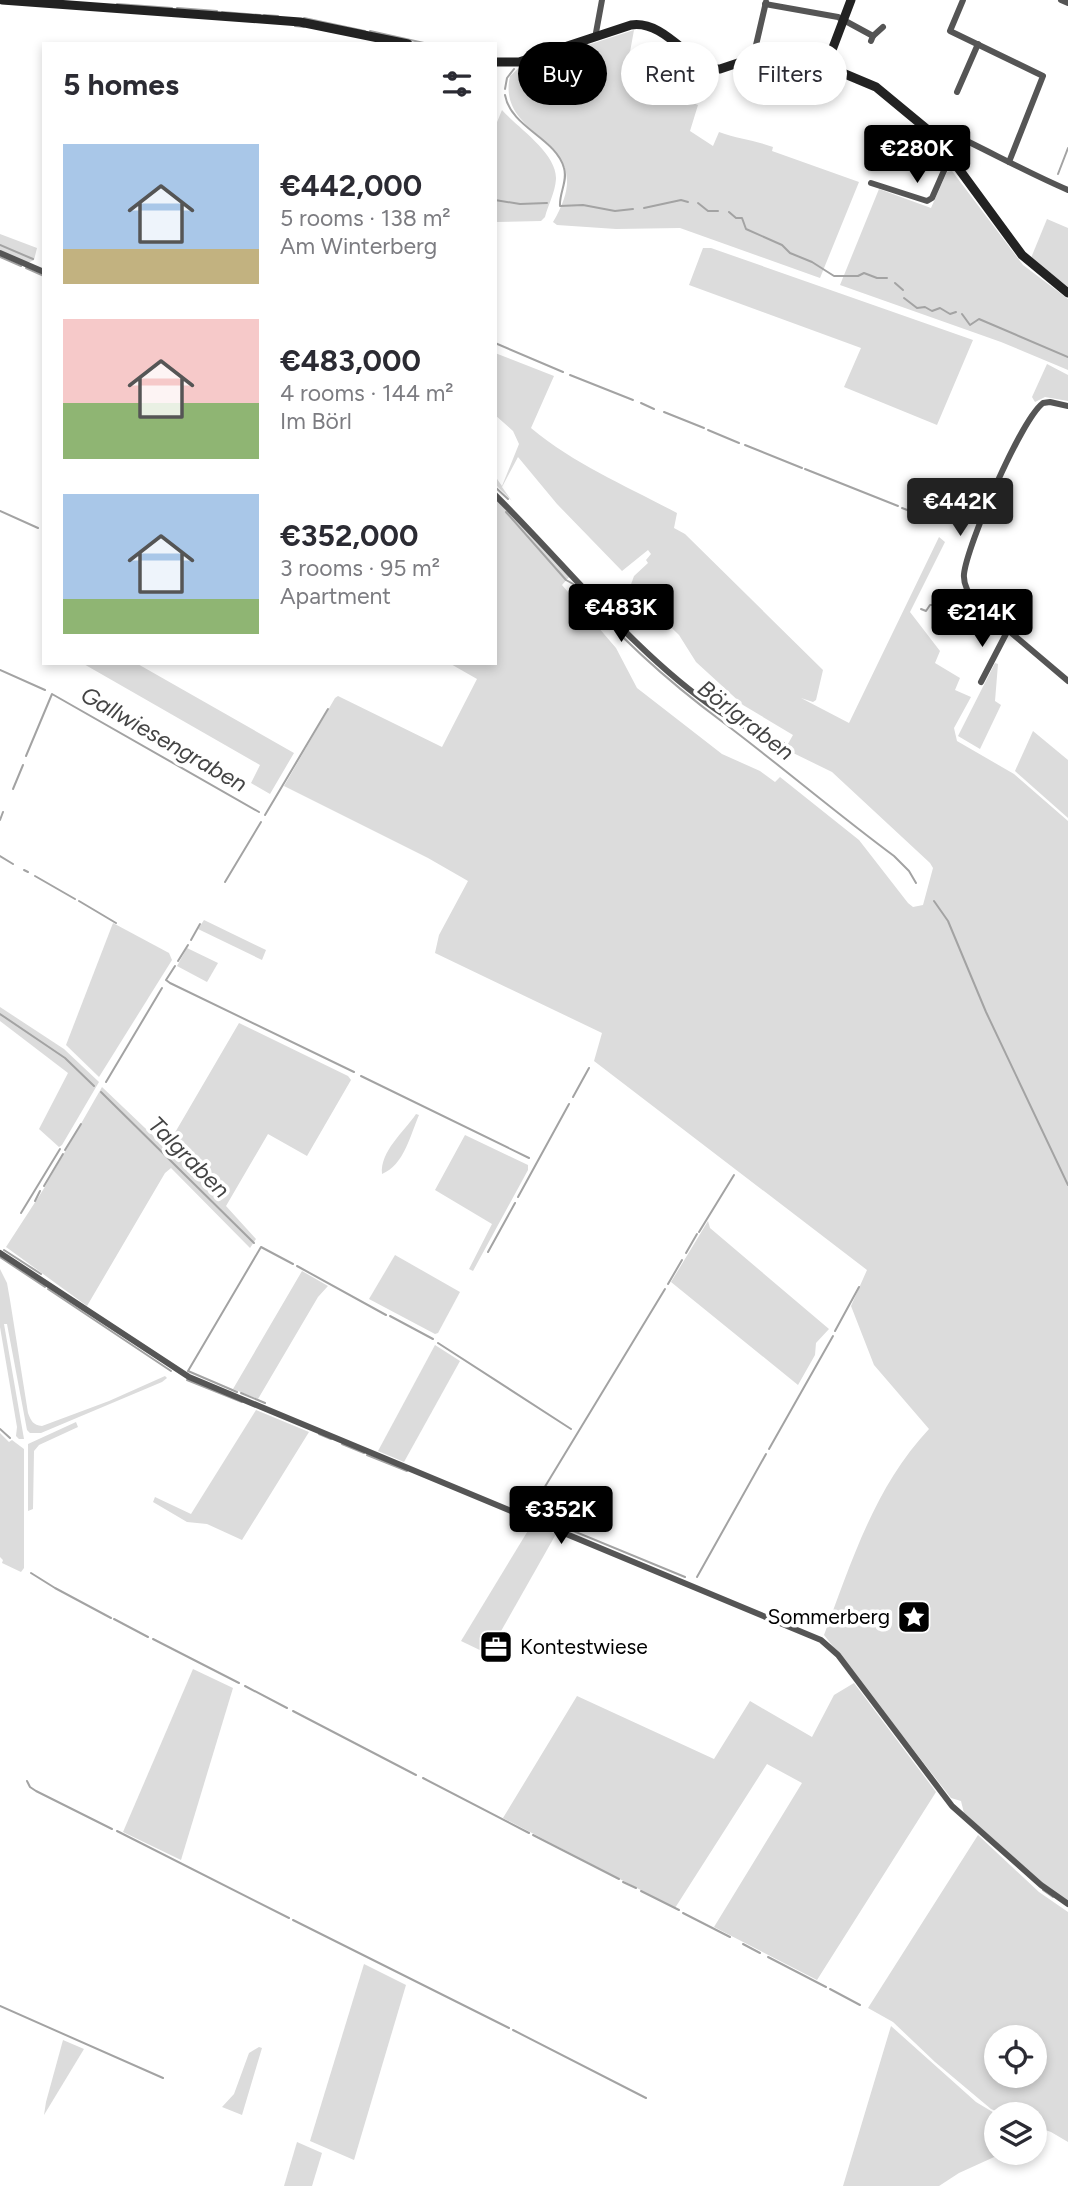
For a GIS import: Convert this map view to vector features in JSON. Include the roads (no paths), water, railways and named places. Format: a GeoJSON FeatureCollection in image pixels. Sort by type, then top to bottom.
{"type":"FeatureCollection","features":[{"type":"Feature","properties":{"kind":"street"},"geometry":{"type":"LineString","coordinates":[[2,0],[320,25],[399,42]]}},
{"type":"Feature","properties":{"kind":"street"},"geometry":{"type":"LineString","coordinates":[[595,38],[602,0]]}},
{"type":"Feature","properties":{"kind":"street"},"geometry":{"type":"LineString","coordinates":[[834,42],[851,0]]}},
{"type":"Feature","properties":{"kind":"street"},"geometry":{"type":"LineString","coordinates":[[963,0],[950,31],[1043,76],[1009,162]]}},
{"type":"Feature","properties":{"kind":"street"},"geometry":{"type":"LineString","coordinates":[[1061,0],[1068,3]]}},
{"type":"Feature","properties":{"kind":"street"},"geometry":{"type":"LineString","coordinates":[[756,42],[766,2],[842,19],[872,39],[883,27]]}},
{"type":"Feature","properties":{"kind":"street"},"geometry":{"type":"LineString","coordinates":[[497,62],[519,62],[641,24],[660,32],[712,69],[733,65]]}},
{"type":"Feature","properties":{"kind":"street"},"geometry":{"type":"LineString","coordinates":[[957,92],[978,44]]}},
{"type":"Feature","properties":{"kind":"street"},"geometry":{"type":"LineString","coordinates":[[847,75],[876,87],[931,132],[1022,255],[1068,293]]}},
{"type":"Feature","properties":{"kind":"street"},"geometry":{"type":"LineString","coordinates":[[931,132],[939,129],[946,131],[1068,190]]}},
{"type":"Feature","properties":{"kind":"street"},"geometry":{"type":"LineString","coordinates":[[871,183],[927,201],[932,198],[950,157]]}},
{"type":"Feature","properties":{"kind":"street"},"geometry":{"type":"LineString","coordinates":[[0,253],[42,271]]}},
{"type":"Feature","properties":{"kind":"street"},"geometry":{"type":"LineString","coordinates":[[1068,405],[1043,403],[1029,420],[1011,453],[968,555],[964,573],[966,589],[976,603],[1068,681]]}},
{"type":"Feature","properties":{"kind":"street"},"geometry":{"type":"LineString","coordinates":[[497,497],[622,626],[683,683],[726,715],[783,745]]}},
{"type":"Feature","properties":{"kind":"street"},"geometry":{"type":"LineString","coordinates":[[981,682],[1008,630]]}},
{"type":"Feature","properties":{"kind":"street"},"geometry":{"type":"LineString","coordinates":[[0,1253],[189,1377],[821,1640],[838,1655],[952,1806],[1041,1885],[1068,1904]]}},
{"type":"Feature","properties":{"kind":"waterway"},"geometry":{"type":"LineString","coordinates":[[117,4],[172,8]]}},
{"type":"Feature","properties":{"kind":"waterway"},"geometry":{"type":"LineString","coordinates":[[177,8],[217,11]]}},
{"type":"Feature","properties":{"kind":"waterway"},"geometry":{"type":"LineString","coordinates":[[222,12],[260,15]]}},
{"type":"Feature","properties":{"kind":"waterway"},"geometry":{"type":"LineString","coordinates":[[264,15],[278,16]]}},
{"type":"Feature","properties":{"kind":"waterway"},"geometry":{"type":"LineString","coordinates":[[304,18],[365,31]]}},
{"type":"Feature","properties":{"kind":"waterway"},"geometry":{"type":"LineString","coordinates":[[295,26],[304,27]]}},
{"type":"Feature","properties":{"kind":"waterway"},"geometry":{"type":"LineString","coordinates":[[370,31],[420,42]]}},
{"type":"Feature","properties":{"kind":"waterway"},"geometry":{"type":"LineString","coordinates":[[505,89],[507,78],[514,69]]}},
{"type":"Feature","properties":{"kind":"waterway"},"geometry":{"type":"LineString","coordinates":[[505,95],[516,116],[552,149],[564,168],[560,206],[583,205],[615,211],[633,209]]}},
{"type":"Feature","properties":{"kind":"waterway"},"geometry":{"type":"LineString","coordinates":[[1058,174],[1068,148]]}},
{"type":"Feature","properties":{"kind":"waterway"},"geometry":{"type":"LineString","coordinates":[[497,200],[520,204],[547,203]]}},
{"type":"Feature","properties":{"kind":"waterway"},"geometry":{"type":"LineString","coordinates":[[644,208],[681,200],[688,202]]}},
{"type":"Feature","properties":{"kind":"waterway"},"geometry":{"type":"LineString","coordinates":[[698,203],[708,211],[718,211]]}},
{"type":"Feature","properties":{"kind":"waterway"},"geometry":{"type":"LineString","coordinates":[[729,212],[736,218],[742,218],[746,229],[782,245],[790,253],[812,262],[834,276],[858,276],[864,273],[877,278],[887,278]]}},
{"type":"Feature","properties":{"kind":"waterway"},"geometry":{"type":"LineString","coordinates":[[0,245],[33,259]]}},
{"type":"Feature","properties":{"kind":"waterway"},"geometry":{"type":"LineString","coordinates":[[0,257],[21,266]]}},
{"type":"Feature","properties":{"kind":"waterway"},"geometry":{"type":"LineString","coordinates":[[26,268],[42,275]]}},
{"type":"Feature","properties":{"kind":"waterway"},"geometry":{"type":"LineString","coordinates":[[895,283],[903,290]]}},
{"type":"Feature","properties":{"kind":"waterway"},"geometry":{"type":"LineString","coordinates":[[904,298],[917,308],[925,307],[932,311],[940,308],[950,314],[956,312]]}},
{"type":"Feature","properties":{"kind":"waterway"},"geometry":{"type":"LineString","coordinates":[[962,314],[970,325],[979,319],[1068,357]]}},
{"type":"Feature","properties":{"kind":"waterway"},"geometry":{"type":"LineString","coordinates":[[497,344],[563,372]]}},
{"type":"Feature","properties":{"kind":"waterway"},"geometry":{"type":"LineString","coordinates":[[570,375],[633,400]]}},
{"type":"Feature","properties":{"kind":"waterway"},"geometry":{"type":"LineString","coordinates":[[641,403],[654,409]]}},
{"type":"Feature","properties":{"kind":"waterway"},"geometry":{"type":"LineString","coordinates":[[664,412],[704,428]]}},
{"type":"Feature","properties":{"kind":"waterway"},"geometry":{"type":"LineString","coordinates":[[708,430],[739,443]]}},
{"type":"Feature","properties":{"kind":"waterway"},"geometry":{"type":"LineString","coordinates":[[745,445],[802,468]]}},
{"type":"Feature","properties":{"kind":"waterway"},"geometry":{"type":"LineString","coordinates":[[805,469],[898,506]]}},
{"type":"Feature","properties":{"kind":"waterway","name":"Börlgraben"},"geometry":{"type":"LineString","coordinates":[[497,489],[508,499]]}},
{"type":"Feature","properties":{"kind":"waterway"},"geometry":{"type":"LineString","coordinates":[[902,508],[918,514]]}},
{"type":"Feature","properties":{"kind":"waterway"},"geometry":{"type":"LineString","coordinates":[[0,511],[38,528]]}},
{"type":"Feature","properties":{"kind":"waterway","name":"Börlgraben"},"geometry":{"type":"LineString","coordinates":[[506,512],[566,580],[575,585],[645,658],[704,708],[894,856],[909,871],[916,883]]}},
{"type":"Feature","properties":{"kind":"waterway"},"geometry":{"type":"LineString","coordinates":[[921,515],[934,522]]}},
{"type":"Feature","properties":{"kind":"waterway"},"geometry":{"type":"LineString","coordinates":[[921,609],[926,611],[930,605],[935,605]]}},
{"type":"Feature","properties":{"kind":"waterway","name":"Gallwiesengraben"},"geometry":{"type":"LineString","coordinates":[[0,670],[45,690]]}},
{"type":"Feature","properties":{"kind":"waterway","name":"Gallwiesengraben"},"geometry":{"type":"LineString","coordinates":[[26,756],[52,694],[259,812]]}},
{"type":"Feature","properties":{"kind":"waterway","name":"Gallwiesengraben"},"geometry":{"type":"LineString","coordinates":[[265,815],[328,709]]}},
{"type":"Feature","properties":{"kind":"waterway"},"geometry":{"type":"LineString","coordinates":[[13,789],[23,765]]}},
{"type":"Feature","properties":{"kind":"waterway"},"geometry":{"type":"LineString","coordinates":[[0,820],[3,812]]}},
{"type":"Feature","properties":{"kind":"waterway","name":"Gallwiesengraben"},"geometry":{"type":"LineString","coordinates":[[225,882],[261,822]]}},
{"type":"Feature","properties":{"kind":"waterway"},"geometry":{"type":"LineString","coordinates":[[0,856],[13,864]]}},
{"type":"Feature","properties":{"kind":"waterway"},"geometry":{"type":"LineString","coordinates":[[24,870],[28,872]]}},
{"type":"Feature","properties":{"kind":"waterway"},"geometry":{"type":"LineString","coordinates":[[35,876],[75,899]]}},
{"type":"Feature","properties":{"kind":"waterway"},"geometry":{"type":"LineString","coordinates":[[79,901],[116,923]]}},
{"type":"Feature","properties":{"kind":"waterway","name":"Börlgraben"},"geometry":{"type":"LineString","coordinates":[[934,901],[948,921],[986,1012],[1068,1185]]}},
{"type":"Feature","properties":{"kind":"waterway"},"geometry":{"type":"LineString","coordinates":[[191,940],[200,924]]}},
{"type":"Feature","properties":{"kind":"waterway"},"geometry":{"type":"LineString","coordinates":[[178,961],[188,945]]}},
{"type":"Feature","properties":{"kind":"waterway"},"geometry":{"type":"LineString","coordinates":[[175,966],[166,980],[170,983],[354,1072]]}},
{"type":"Feature","properties":{"kind":"waterway"},"geometry":{"type":"LineString","coordinates":[[106,1082],[162,988]]}},
{"type":"Feature","properties":{"kind":"waterway","name":"Talgraben"},"geometry":{"type":"LineString","coordinates":[[0,1014],[65,1058],[94,1086]]}},
{"type":"Feature","properties":{"kind":"waterway"},"geometry":{"type":"LineString","coordinates":[[573,1097],[589,1068]]}},
{"type":"Feature","properties":{"kind":"waterway"},"geometry":{"type":"LineString","coordinates":[[361,1076],[529,1158]]}},
{"type":"Feature","properties":{"kind":"waterway","name":"Talgraben"},"geometry":{"type":"LineString","coordinates":[[101,1092],[254,1243]]}},
{"type":"Feature","properties":{"kind":"waterway"},"geometry":{"type":"LineString","coordinates":[[518,1197],[569,1104]]}},
{"type":"Feature","properties":{"kind":"waterway"},"geometry":{"type":"LineString","coordinates":[[65,1150],[81,1124]]}},
{"type":"Feature","properties":{"kind":"waterway"},"geometry":{"type":"LineString","coordinates":[[21,1213],[60,1149]]}},
{"type":"Feature","properties":{"kind":"waterway"},"geometry":{"type":"LineString","coordinates":[[44,1186],[63,1154]]}},
{"type":"Feature","properties":{"kind":"waterway"},"geometry":{"type":"LineString","coordinates":[[699,1232],[734,1175]]}},
{"type":"Feature","properties":{"kind":"waterway"},"geometry":{"type":"LineString","coordinates":[[35,1201],[40,1191]]}},
{"type":"Feature","properties":{"kind":"waterway"},"geometry":{"type":"LineString","coordinates":[[488,1252],[515,1203]]}},
{"type":"Feature","properties":{"kind":"waterway"},"geometry":{"type":"LineString","coordinates":[[686,1253],[697,1234]]}},
{"type":"Feature","properties":{"kind":"waterway"},"geometry":{"type":"LineString","coordinates":[[237,1392],[188,1371],[261,1247],[293,1264]]}},
{"type":"Feature","properties":{"kind":"waterway"},"geometry":{"type":"LineString","coordinates":[[4,1250],[41,1274]]}},
{"type":"Feature","properties":{"kind":"waterway"},"geometry":{"type":"LineString","coordinates":[[0,1257],[45,1287]]}},
{"type":"Feature","properties":{"kind":"waterway"},"geometry":{"type":"LineString","coordinates":[[668,1284],[682,1260]]}},
{"type":"Feature","properties":{"kind":"waterway","name":"Talgraben"},"geometry":{"type":"LineString","coordinates":[[297,1266],[386,1315]]}},
{"type":"Feature","properties":{"kind":"waterway"},"geometry":{"type":"LineString","coordinates":[[835,1331],[859,1287]]}},
{"type":"Feature","properties":{"kind":"waterway"},"geometry":{"type":"LineString","coordinates":[[48,1289],[171,1371]]}},
{"type":"Feature","properties":{"kind":"waterway"},"geometry":{"type":"LineString","coordinates":[[532,1508],[665,1289]]}},
{"type":"Feature","properties":{"kind":"waterway","name":"Talgraben"},"geometry":{"type":"LineString","coordinates":[[390,1316],[433,1339]]}},
{"type":"Feature","properties":{"kind":"waterway"},"geometry":{"type":"LineString","coordinates":[[769,1449],[833,1336]]}},
{"type":"Feature","properties":{"kind":"waterway","name":"Talgraben"},"geometry":{"type":"LineString","coordinates":[[438,1343],[571,1429]]}},
{"type":"Feature","properties":{"kind":"waterway"},"geometry":{"type":"LineString","coordinates":[[187,1380],[242,1402]]}},
{"type":"Feature","properties":{"kind":"waterway"},"geometry":{"type":"LineString","coordinates":[[241,1393],[265,1403]]}},
{"type":"Feature","properties":{"kind":"waterway"},"geometry":{"type":"LineString","coordinates":[[0,1429],[10,1438]]}},
{"type":"Feature","properties":{"kind":"waterway"},"geometry":{"type":"LineString","coordinates":[[319,1434],[331,1439]]}},
{"type":"Feature","properties":{"kind":"waterway"},"geometry":{"type":"LineString","coordinates":[[342,1444],[364,1453]]}},
{"type":"Feature","properties":{"kind":"waterway"},"geometry":{"type":"LineString","coordinates":[[697,1577],[766,1454]]}},
{"type":"Feature","properties":{"kind":"waterway"},"geometry":{"type":"LineString","coordinates":[[367,1455],[407,1471]]}},
{"type":"Feature","properties":{"kind":"waterway"},"geometry":{"type":"LineString","coordinates":[[537,1516],[685,1577]]}},
{"type":"Feature","properties":{"kind":"waterway"},"geometry":{"type":"LineString","coordinates":[[31,1573],[111,1618]]}},
{"type":"Feature","properties":{"kind":"waterway"},"geometry":{"type":"LineString","coordinates":[[114,1619],[148,1637]]}},
{"type":"Feature","properties":{"kind":"waterway"},"geometry":{"type":"LineString","coordinates":[[153,1639],[239,1683]]}},
{"type":"Feature","properties":{"kind":"waterway"},"geometry":{"type":"LineString","coordinates":[[245,1686],[287,1708]]}},
{"type":"Feature","properties":{"kind":"waterway"},"geometry":{"type":"LineString","coordinates":[[293,1711],[416,1775]]}},
{"type":"Feature","properties":{"kind":"waterway"},"geometry":{"type":"LineString","coordinates":[[423,1778],[529,1833]]}},
{"type":"Feature","properties":{"kind":"waterway"},"geometry":{"type":"LineString","coordinates":[[27,1781],[36,1791],[112,1829]]}},
{"type":"Feature","properties":{"kind":"waterway"},"geometry":{"type":"LineString","coordinates":[[117,1831],[289,1918]]}},
{"type":"Feature","properties":{"kind":"waterway"},"geometry":{"type":"LineString","coordinates":[[533,1835],[619,1879]]}},
{"type":"Feature","properties":{"kind":"waterway"},"geometry":{"type":"LineString","coordinates":[[623,1882],[636,1888]]}},
{"type":"Feature","properties":{"kind":"waterway"},"geometry":{"type":"LineString","coordinates":[[1043,1890],[1053,1897]]}},
{"type":"Feature","properties":{"kind":"waterway"},"geometry":{"type":"LineString","coordinates":[[641,1891],[679,1910]]}},
{"type":"Feature","properties":{"kind":"waterway"},"geometry":{"type":"LineString","coordinates":[[683,1913],[730,1937]]}},
{"type":"Feature","properties":{"kind":"waterway"},"geometry":{"type":"LineString","coordinates":[[293,1920],[509,2028]]}},
{"type":"Feature","properties":{"kind":"waterway"},"geometry":{"type":"LineString","coordinates":[[743,1944],[760,1953]]}},
{"type":"Feature","properties":{"kind":"waterway"},"geometry":{"type":"LineString","coordinates":[[768,1957],[826,1987]]}},
{"type":"Feature","properties":{"kind":"waterway"},"geometry":{"type":"LineString","coordinates":[[830,1989],[860,2005]]}},
{"type":"Feature","properties":{"kind":"waterway"},"geometry":{"type":"LineString","coordinates":[[0,2006],[163,2078]]}},
{"type":"Feature","properties":{"kind":"waterway"},"geometry":{"type":"LineString","coordinates":[[513,2030],[646,2098]]}},
{"type":"Feature","properties":{"kind":"place","name":"Sommerberg"},"geometry":{"type":"Point","coordinates":[914,1617]}},
{"type":"Feature","properties":{"kind":"place","name":"Kontestwiese"},"geometry":{"type":"Point","coordinates":[496,1647]}}]}
